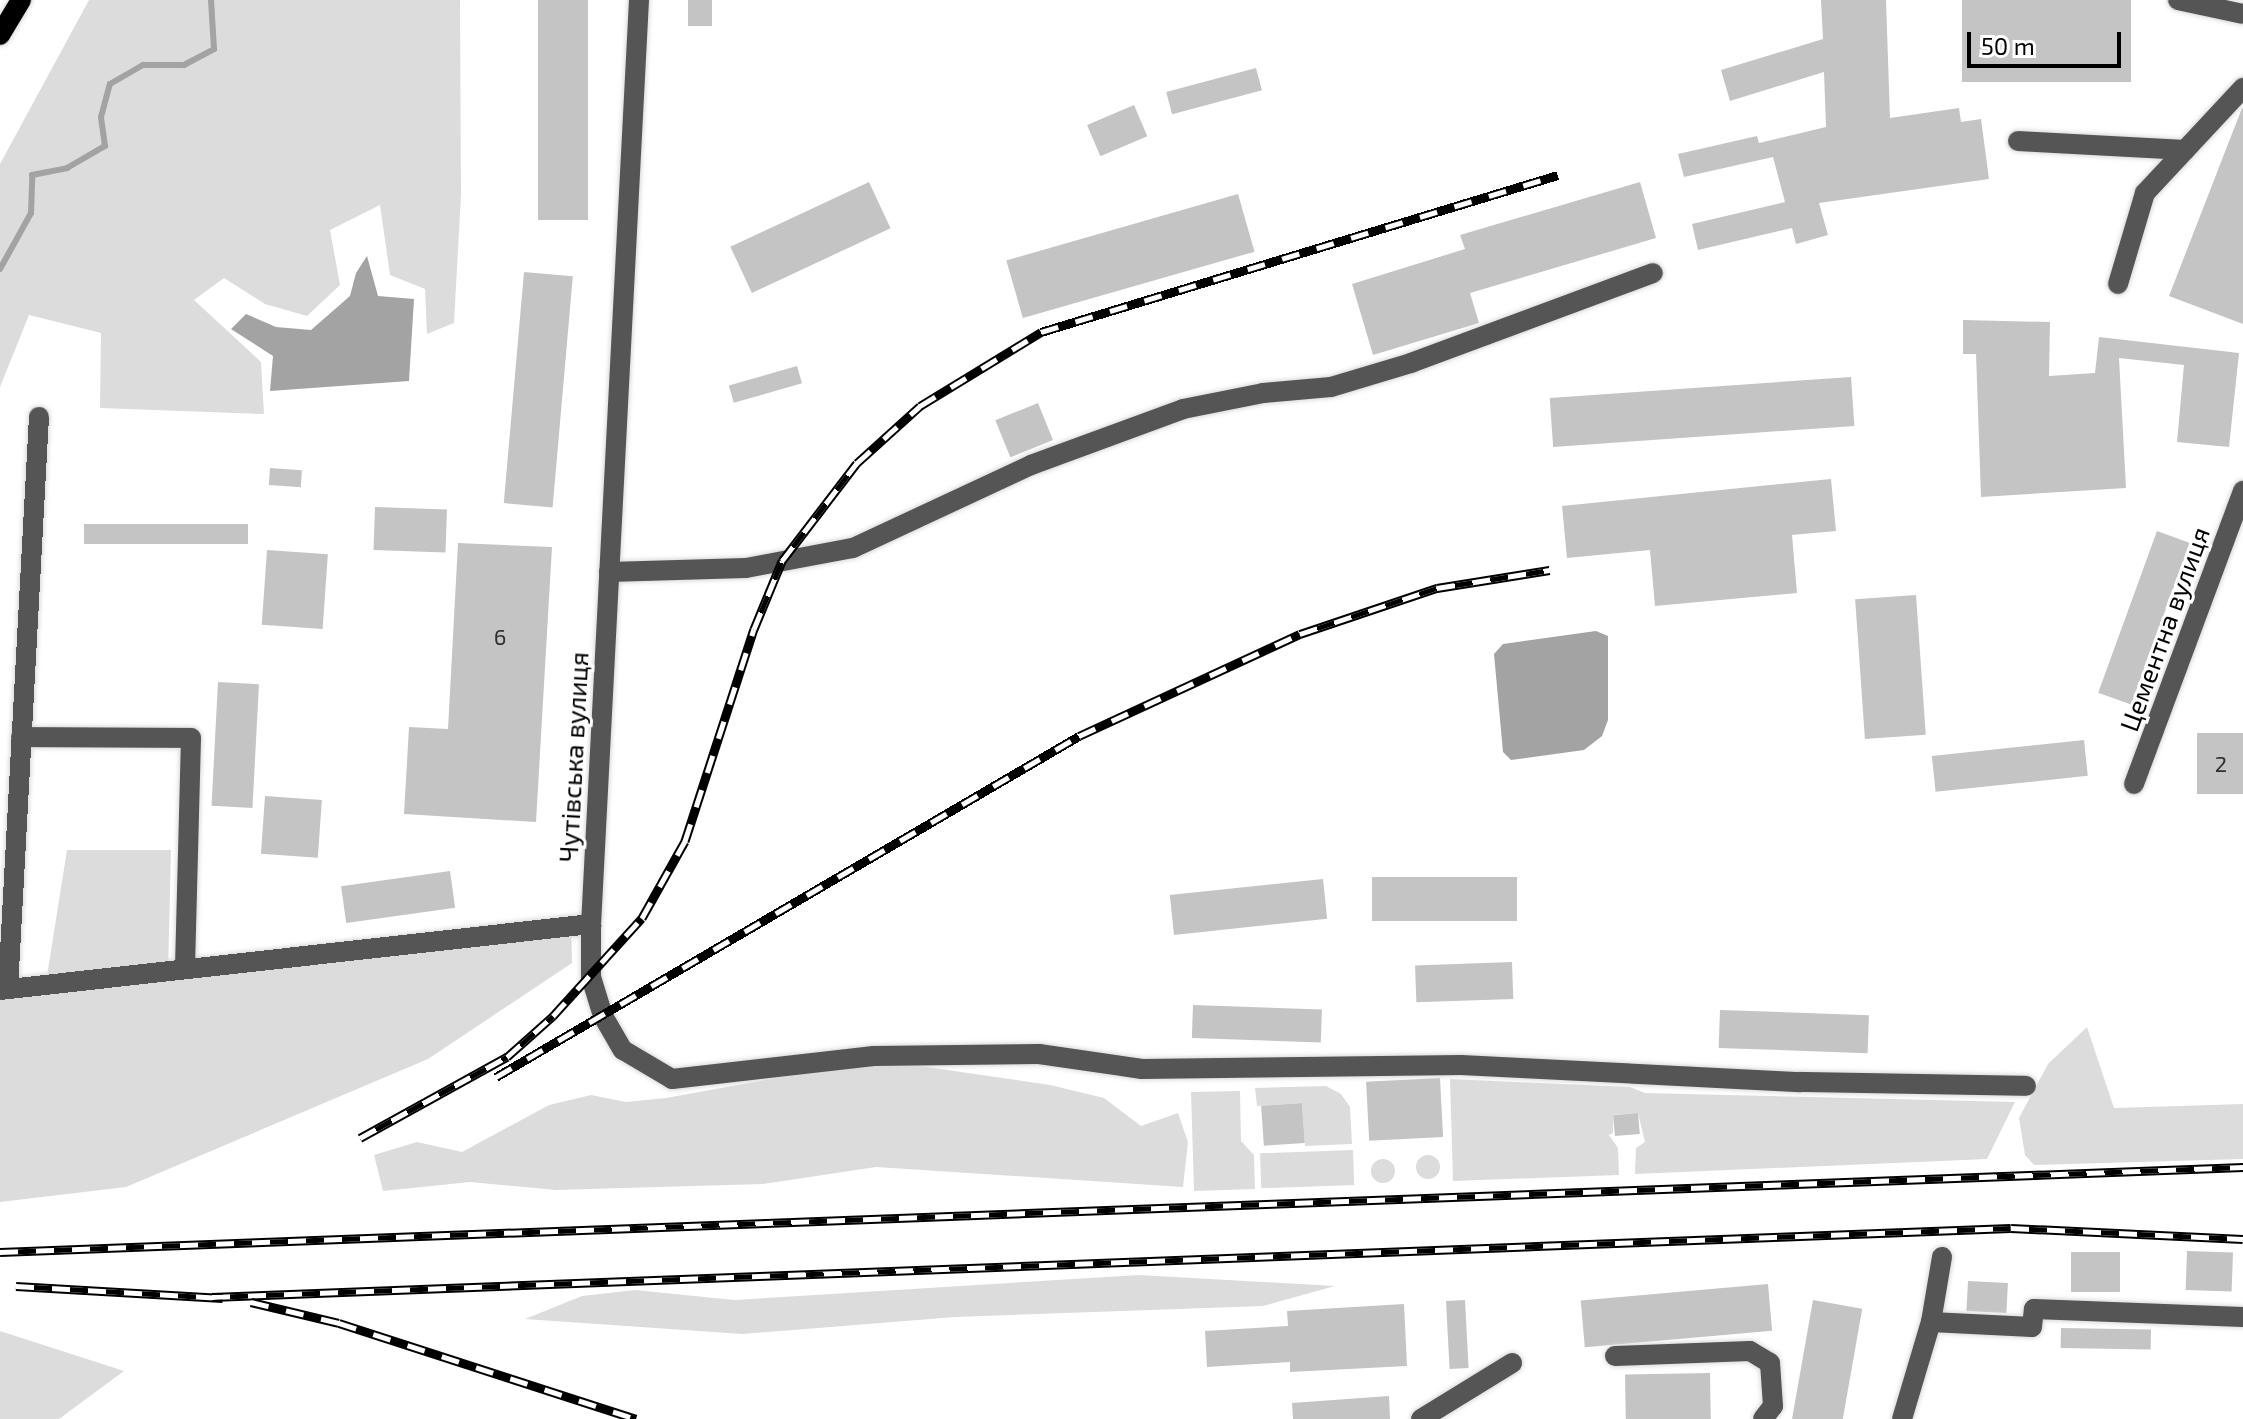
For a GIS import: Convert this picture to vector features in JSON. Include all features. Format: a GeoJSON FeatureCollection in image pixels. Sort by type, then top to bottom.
{"type":"FeatureCollection","features":[{"type":"Feature","properties":{"kind":"main road"},"geometry":{"type":"LineString","coordinates":[[0,35],[21,0]]}},
{"type":"Feature","properties":{"kind":"street","name":"Чутівська вулиця"},"geometry":{"type":"LineString","coordinates":[[639,0],[591,924],[591,977],[610,1030],[623,1050],[672,1079],[874,1056],[1039,1054],[1142,1069],[1461,1065],[1786,1082],[2026,1086]]}},
{"type":"Feature","properties":{"kind":"street"},"geometry":{"type":"LineString","coordinates":[[2178,0],[2243,14]]}},
{"type":"Feature","properties":{"kind":"street"},"geometry":{"type":"LineString","coordinates":[[2118,284],[2145,193],[2243,88]]}},
{"type":"Feature","properties":{"kind":"street"},"geometry":{"type":"LineString","coordinates":[[2018,141],[2185,150]]}},
{"type":"Feature","properties":{"kind":"street"},"geometry":{"type":"LineString","coordinates":[[609,572],[746,568],[853,548],[1031,465],[1183,409],[1263,393],[1331,387],[1411,363],[1653,273]]}},
{"type":"Feature","properties":{"kind":"street"},"geometry":{"type":"LineString","coordinates":[[39,417],[4,990],[591,924]]}},
{"type":"Feature","properties":{"kind":"street","name":"Цементна вулиця"},"geometry":{"type":"LineString","coordinates":[[2134,784],[2243,491]]}},
{"type":"Feature","properties":{"kind":"street"},"geometry":{"type":"LineString","coordinates":[[21,737],[191,738],[185,969]]}},
{"type":"Feature","properties":{"kind":"street"},"geometry":{"type":"LineString","coordinates":[[1902,1419],[1931,1322],[1942,1257]]}},
{"type":"Feature","properties":{"kind":"street"},"geometry":{"type":"LineString","coordinates":[[1931,1322],[2032,1327],[2034,1309],[2243,1317]]}},
{"type":"Feature","properties":{"kind":"street"},"geometry":{"type":"LineString","coordinates":[[1615,1356],[1750,1351],[1770,1363],[1773,1406],[1763,1419]]}},
{"type":"Feature","properties":{"kind":"street"},"geometry":{"type":"LineString","coordinates":[[1421,1419],[1512,1363]]}},
{"type":"Feature","properties":{"kind":"shaded area"},"geometry":{"type":"Polygon","coordinates":[[[89,0],[460,0],[461,195],[454,323],[427,334],[425,289],[390,275],[380,205],[330,230],[340,285],[307,316],[265,304],[224,278],[194,300],[261,362],[264,414],[100,408],[101,333],[29,315],[0,387],[0,164],[89,0]]]}},
{"type":"Feature","properties":{"kind":"shaded area"},"geometry":{"type":"Polygon","coordinates":[[[367,256],[378,296],[414,299],[409,381],[270,391],[273,356],[231,329],[246,314],[276,327],[311,330],[350,296],[356,273],[367,256]]]}},
{"type":"Feature","properties":{"kind":"shaded area"},"geometry":{"type":"Polygon","coordinates":[[[1596,631],[1608,636],[1608,720],[1602,736],[1584,750],[1511,760],[1503,752],[1494,654],[1503,644],[1596,631]]]}},
{"type":"Feature","properties":{"kind":"shaded area"},"geometry":{"type":"Polygon","coordinates":[[[67,850],[171,850],[168,974],[571,921],[572,963],[428,1059],[126,1187],[0,1202],[0,979],[47,976],[67,850]]]}},
{"type":"Feature","properties":{"kind":"shaded area"},"geometry":{"type":"Polygon","coordinates":[[[2087,1027],[2114,1108],[2243,1104],[2243,1159],[2034,1165],[2025,1155],[2019,1118],[2048,1064],[2087,1027]]]}},
{"type":"Feature","properties":{"kind":"shaded area"},"geometry":{"type":"Polygon","coordinates":[[[859,1063],[899,1063],[1050,1085],[1104,1098],[1141,1126],[1178,1113],[1188,1142],[1183,1187],[876,1167],[763,1184],[556,1190],[470,1182],[383,1191],[374,1155],[417,1142],[462,1152],[549,1105],[591,1095],[626,1102],[666,1098],[859,1063]]]}},
{"type":"Feature","properties":{"kind":"shaded area"},"geometry":{"type":"Polygon","coordinates":[[[1450,1079],[1630,1087],[1645,1093],[2015,1102],[1987,1159],[1635,1174],[1636,1148],[1645,1142],[1638,1113],[1613,1115],[1613,1133],[1609,1135],[1618,1148],[1619,1175],[1453,1181],[1450,1079]]]}},
{"type":"Feature","properties":{"kind":"shaded area"},"geometry":{"type":"Polygon","coordinates":[[[1326,1086],[1341,1094],[1350,1107],[1352,1144],[1305,1146],[1302,1103],[1257,1106],[1255,1088],[1326,1086]]]}},
{"type":"Feature","properties":{"kind":"shaded area"},"geometry":{"type":"Polygon","coordinates":[[[1240,1091],[1241,1141],[1254,1155],[1255,1189],[1194,1191],[1191,1092],[1240,1091]]]}},
{"type":"Feature","properties":{"kind":"shaded area"},"geometry":{"type":"Polygon","coordinates":[[[1353,1150],[1354,1185],[1261,1188],[1260,1153],[1353,1150]]]}},
{"type":"Feature","properties":{"kind":"shaded area"},"geometry":{"type":"Polygon","coordinates":[[[1428,1155],[1437,1158],[1440,1167],[1437,1176],[1428,1179],[1419,1176],[1416,1167],[1419,1158],[1428,1155]]]}},
{"type":"Feature","properties":{"kind":"shaded area"},"geometry":{"type":"Polygon","coordinates":[[[1383,1159],[1392,1162],[1395,1171],[1392,1180],[1383,1183],[1374,1180],[1371,1171],[1374,1162],[1383,1159]]]}},
{"type":"Feature","properties":{"kind":"shaded area"},"geometry":{"type":"Polygon","coordinates":[[[1139,1275],[1335,1286],[1263,1306],[955,1317],[742,1334],[525,1319],[582,1296],[635,1290],[734,1300],[1139,1275]]]}},
{"type":"Feature","properties":{"kind":"shaded area"},"geometry":{"type":"Polygon","coordinates":[[[0,1331],[124,1371],[59,1419],[0,1419],[0,1331]]]}},
{"type":"Feature","properties":{"kind":"building"},"geometry":{"type":"Polygon","coordinates":[[[538,0],[588,0],[588,220],[538,220],[538,0]]]}},
{"type":"Feature","properties":{"kind":"building"},"geometry":{"type":"Polygon","coordinates":[[[688,0],[712,0],[712,26],[688,26],[688,0]]]}},
{"type":"Feature","properties":{"kind":"building"},"geometry":{"type":"Polygon","coordinates":[[[1821,0],[1886,0],[1890,118],[1959,108],[1961,122],[1981,119],[1989,179],[1819,203],[1828,235],[1796,244],[1792,228],[1698,250],[1692,224],[1785,202],[1773,157],[1684,177],[1678,154],[1757,136],[1759,143],[1826,127],[1824,72],[1730,101],[1721,70],[1823,39],[1821,0]]]}},
{"type":"Feature","properties":{"kind":"building"},"geometry":{"type":"Polygon","coordinates":[[[1962,0],[2131,0],[2131,82],[1962,82],[1962,0]]]}},
{"type":"Feature","properties":{"kind":"building"},"geometry":{"type":"Polygon","coordinates":[[[1256,68],[1262,90],[1172,114],[1166,92],[1256,68]]]}},
{"type":"Feature","properties":{"kind":"building"},"geometry":{"type":"Polygon","coordinates":[[[1134,105],[1147,136],[1100,156],[1087,125],[1134,105]]]}},
{"type":"Feature","properties":{"kind":"building"},"geometry":{"type":"Polygon","coordinates":[[[2243,109],[2243,324],[2169,296],[2243,109]]]}},
{"type":"Feature","properties":{"kind":"building"},"geometry":{"type":"Polygon","coordinates":[[[869,182],[891,228],[752,293],[730,247],[869,182]]]}},
{"type":"Feature","properties":{"kind":"building"},"geometry":{"type":"Polygon","coordinates":[[[1640,182],[1656,238],[1470,293],[1479,323],[1373,355],[1352,284],[1465,249],[1460,235],[1640,182]]]}},
{"type":"Feature","properties":{"kind":"building"},"geometry":{"type":"Polygon","coordinates":[[[1238,194],[1255,252],[1023,318],[1006,260],[1238,194]]]}},
{"type":"Feature","properties":{"kind":"building"},"geometry":{"type":"Polygon","coordinates":[[[524,272],[573,276],[553,507],[504,503],[524,272]]]}},
{"type":"Feature","properties":{"kind":"building"},"geometry":{"type":"Polygon","coordinates":[[[1963,320],[2050,322],[2049,376],[2095,373],[2099,337],[2239,353],[2229,447],[2177,442],[2184,365],[2119,358],[2126,488],[1981,497],[1976,354],[1963,354],[1963,320]]]}},
{"type":"Feature","properties":{"kind":"building"},"geometry":{"type":"Polygon","coordinates":[[[797,366],[802,383],[734,403],[729,386],[797,366]]]}},
{"type":"Feature","properties":{"kind":"building"},"geometry":{"type":"Polygon","coordinates":[[[1851,377],[1854,426],[1553,447],[1550,398],[1851,377]]]}},
{"type":"Feature","properties":{"kind":"building"},"geometry":{"type":"Polygon","coordinates":[[[1038,403],[1053,440],[1010,457],[995,420],[1038,403]]]}},
{"type":"Feature","properties":{"kind":"building"},"geometry":{"type":"Polygon","coordinates":[[[270,468],[302,470],[301,487],[269,485],[270,468]]]}},
{"type":"Feature","properties":{"kind":"building"},"geometry":{"type":"Polygon","coordinates":[[[1831,479],[1836,531],[1792,535],[1797,593],[1655,606],[1650,550],[1567,558],[1562,506],[1831,479]]]}},
{"type":"Feature","properties":{"kind":"building"},"geometry":{"type":"Polygon","coordinates":[[[375,507],[447,510],[445,552],[373,550],[375,507]]]}},
{"type":"Feature","properties":{"kind":"building"},"geometry":{"type":"Polygon","coordinates":[[[84,524],[248,524],[248,544],[84,544],[84,524]]]}},
{"type":"Feature","properties":{"kind":"building"},"geometry":{"type":"Polygon","coordinates":[[[2157,531],[2190,543],[2131,705],[2098,693],[2157,531]]]}},
{"type":"Feature","properties":{"kind":"building"},"geometry":{"type":"Polygon","coordinates":[[[458,543],[552,547],[536,822],[404,814],[409,727],[448,729],[458,543]]]}},
{"type":"Feature","properties":{"kind":"building"},"geometry":{"type":"Polygon","coordinates":[[[267,550],[328,554],[323,629],[262,625],[267,550]]]}},
{"type":"Feature","properties":{"kind":"building"},"geometry":{"type":"Polygon","coordinates":[[[1916,595],[1926,735],[1865,739],[1855,599],[1916,595]]]}},
{"type":"Feature","properties":{"kind":"building"},"geometry":{"type":"Polygon","coordinates":[[[218,682],[259,684],[252,808],[212,806],[218,682]]]}},
{"type":"Feature","properties":{"kind":"building"},"geometry":{"type":"Polygon","coordinates":[[[2197,733],[2243,733],[2243,794],[2197,794],[2197,733]]]}},
{"type":"Feature","properties":{"kind":"building"},"geometry":{"type":"Polygon","coordinates":[[[2084,740],[2088,776],[1936,792],[1932,756],[2084,740]]]}},
{"type":"Feature","properties":{"kind":"building"},"geometry":{"type":"Polygon","coordinates":[[[265,796],[322,800],[318,858],[261,854],[265,796]]]}},
{"type":"Feature","properties":{"kind":"building"},"geometry":{"type":"Polygon","coordinates":[[[450,871],[455,908],[346,923],[341,886],[450,871]]]}},
{"type":"Feature","properties":{"kind":"building"},"geometry":{"type":"Polygon","coordinates":[[[1372,877],[1517,877],[1517,921],[1372,921],[1372,877]]]}},
{"type":"Feature","properties":{"kind":"building"},"geometry":{"type":"Polygon","coordinates":[[[1323,879],[1327,919],[1174,935],[1170,895],[1323,879]]]}},
{"type":"Feature","properties":{"kind":"building"},"geometry":{"type":"Polygon","coordinates":[[[1512,962],[1513,999],[1416,1002],[1415,965],[1512,962]]]}},
{"type":"Feature","properties":{"kind":"building"},"geometry":{"type":"Polygon","coordinates":[[[1193,1005],[1322,1010],[1321,1042],[1192,1038],[1193,1005]]]}},
{"type":"Feature","properties":{"kind":"building"},"geometry":{"type":"Polygon","coordinates":[[[1720,1010],[1869,1015],[1868,1053],[1719,1048],[1720,1010]]]}},
{"type":"Feature","properties":{"kind":"building"},"geometry":{"type":"Polygon","coordinates":[[[1440,1078],[1443,1137],[1369,1141],[1366,1082],[1440,1078]]]}},
{"type":"Feature","properties":{"kind":"building"},"geometry":{"type":"Polygon","coordinates":[[[1302,1103],[1305,1143],[1264,1146],[1261,1106],[1302,1103]]]}},
{"type":"Feature","properties":{"kind":"building"},"geometry":{"type":"Polygon","coordinates":[[[1638,1113],[1640,1134],[1615,1136],[1613,1115],[1638,1113]]]}},
{"type":"Feature","properties":{"kind":"building"},"geometry":{"type":"Polygon","coordinates":[[[2187,1251],[2233,1253],[2232,1292],[2186,1290],[2187,1251]]]}},
{"type":"Feature","properties":{"kind":"building"},"geometry":{"type":"Polygon","coordinates":[[[2071,1252],[2120,1252],[2120,1292],[2071,1292],[2071,1252]]]}},
{"type":"Feature","properties":{"kind":"building"},"geometry":{"type":"Polygon","coordinates":[[[1968,1281],[2008,1283],[2006,1313],[1966,1311],[1968,1281]]]}},
{"type":"Feature","properties":{"kind":"building"},"geometry":{"type":"Polygon","coordinates":[[[1768,1284],[1772,1331],[1585,1347],[1581,1300],[1768,1284]]]}},
{"type":"Feature","properties":{"kind":"building"},"geometry":{"type":"Polygon","coordinates":[[[1465,1300],[1469,1368],[1450,1369],[1446,1301],[1465,1300]]]}},
{"type":"Feature","properties":{"kind":"building"},"geometry":{"type":"Polygon","coordinates":[[[1813,1300],[1862,1309],[1843,1419],[1792,1419],[1813,1300]]]}},
{"type":"Feature","properties":{"kind":"building"},"geometry":{"type":"Polygon","coordinates":[[[1404,1304],[1407,1366],[1290,1372],[1290,1362],[1207,1367],[1205,1331],[1288,1326],[1287,1311],[1404,1304]]]}},
{"type":"Feature","properties":{"kind":"building"},"geometry":{"type":"Polygon","coordinates":[[[2061,1328],[2151,1330],[2151,1350],[2061,1348],[2061,1328]]]}},
{"type":"Feature","properties":{"kind":"building"},"geometry":{"type":"Polygon","coordinates":[[[1710,1373],[1711,1419],[1626,1419],[1625,1374],[1710,1373]]]}},
{"type":"Feature","properties":{"kind":"building"},"geometry":{"type":"Polygon","coordinates":[[[1389,1396],[1390,1419],[1293,1419],[1292,1403],[1389,1396]]]}},
{"type":"Feature","properties":{"kind":"waterway"},"geometry":{"type":"LineString","coordinates":[[0,269],[31,213],[32,175],[67,168],[105,146],[101,117],[110,84],[143,65],[184,65],[214,49],[211,0]]}},
{"type":"Feature","properties":{"kind":"railway"},"geometry":{"type":"LineString","coordinates":[[360,1138],[507,1057],[553,1016],[642,918],[685,841],[754,629],[782,561],[857,463],[920,406],[1041,332],[1558,175]]}},
{"type":"Feature","properties":{"kind":"railway"},"geometry":{"type":"LineString","coordinates":[[496,1077],[1079,736],[1300,634],[1437,588],[1550,570]]}},
{"type":"Feature","properties":{"kind":"railway"},"geometry":{"type":"LineString","coordinates":[[0,1252],[2243,1167]]}},
{"type":"Feature","properties":{"kind":"railway"},"geometry":{"type":"LineString","coordinates":[[212,1297],[2011,1228],[2243,1239]]}},
{"type":"Feature","properties":{"kind":"railway"},"geometry":{"type":"LineString","coordinates":[[16,1286],[223,1298]]}},
{"type":"Feature","properties":{"kind":"railway"},"geometry":{"type":"LineString","coordinates":[[251,1302],[339,1323],[636,1419]]}}]}
